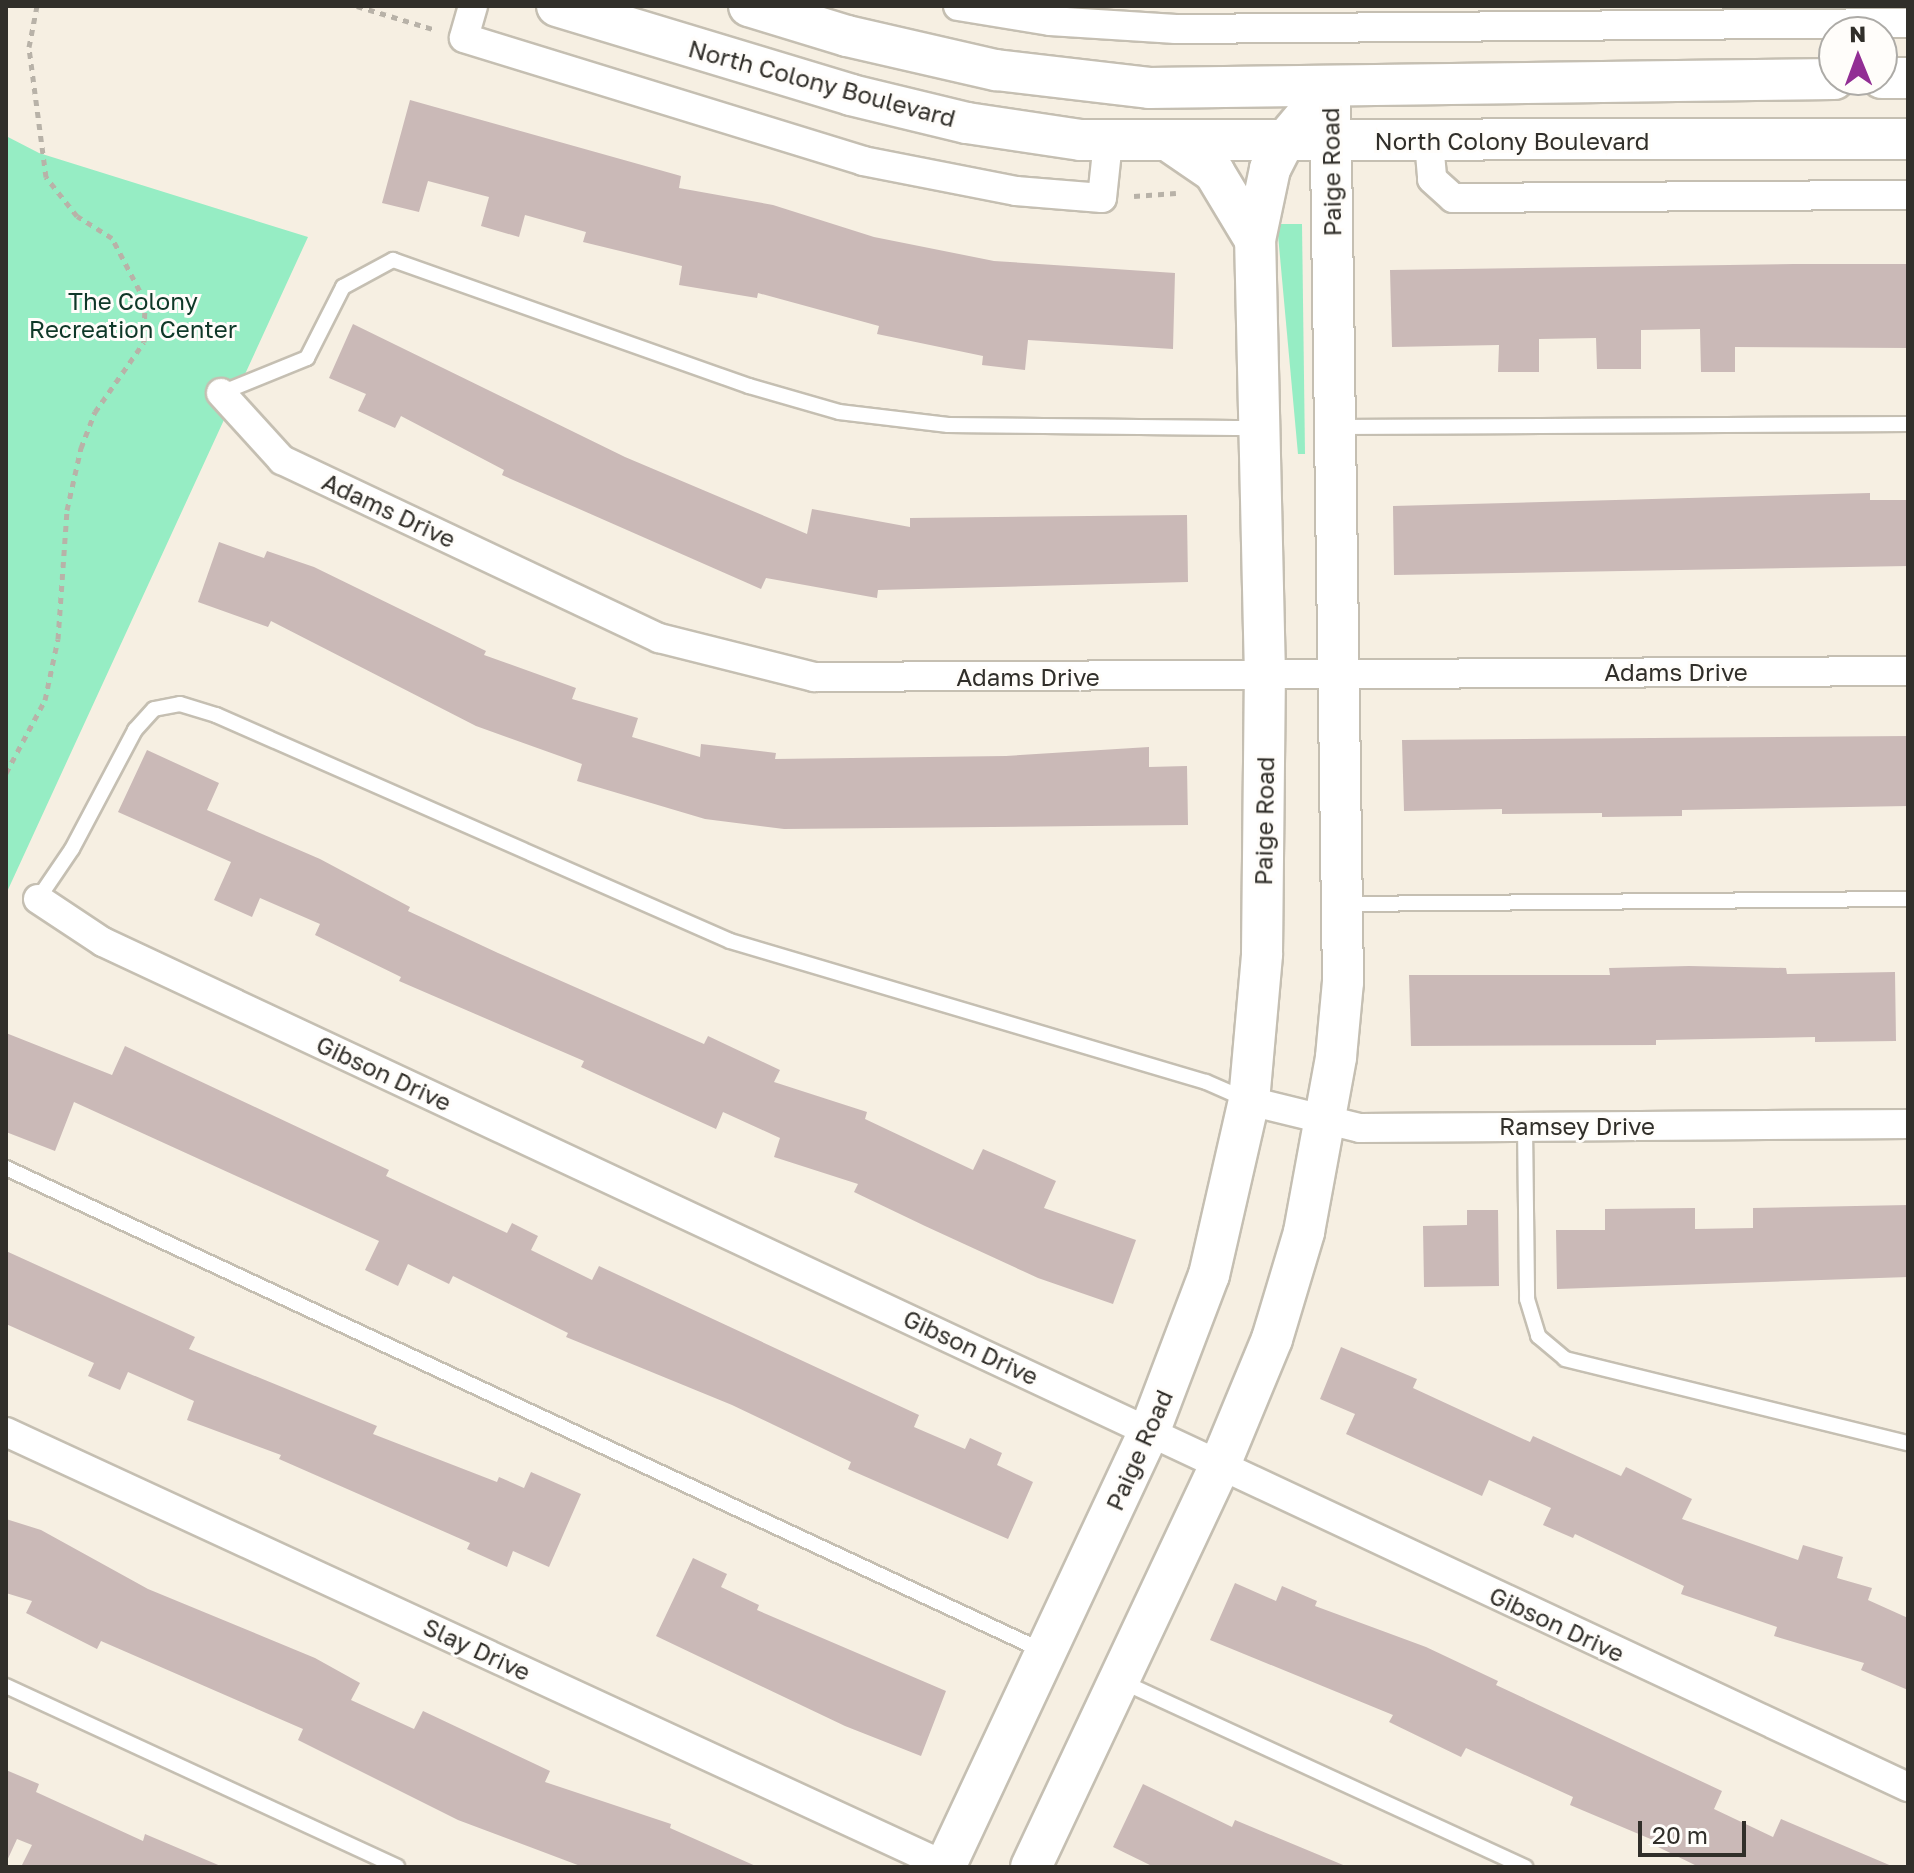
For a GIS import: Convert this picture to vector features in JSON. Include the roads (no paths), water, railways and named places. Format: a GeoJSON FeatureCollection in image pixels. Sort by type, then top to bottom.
{"type":"FeatureCollection","features":[{"type":"Feature","properties":{"kind":"main road","name":"North Colony Boulevard"},"geometry":{"type":"LineString","coordinates":[[557,6],[851,95],[967,123],[1108,142],[1908,139]]}},
{"type":"Feature","properties":{"kind":"main road"},"geometry":{"type":"LineString","coordinates":[[749,6],[916,54],[1063,80],[1149,88],[1818,79]]}},
{"type":"Feature","properties":{"kind":"main road","name":"Paige Road"},"geometry":{"type":"LineString","coordinates":[[1031,1867],[1219,1467],[1272,1339],[1304,1232],[1323,1121],[1343,982],[1330,87]]}},
{"type":"Feature","properties":{"kind":"main road","name":"Paige Road"},"geometry":{"type":"LineString","coordinates":[[946,1867],[1150,1430],[1209,1275],[1249,1101],[1262,954],[1265,676],[1255,240],[1270,169],[1283,143],[1330,87]]}},
{"type":"Feature","properties":{"kind":"main road"},"geometry":{"type":"LineString","coordinates":[[1173,144],[1214,172],[1255,240]]}},
{"type":"Feature","properties":{"kind":"street"},"geometry":{"type":"LineString","coordinates":[[473,6],[464,38],[863,161],[1016,191],[1102,198],[1108,142]]}},
{"type":"Feature","properties":{"kind":"street"},"geometry":{"type":"LineString","coordinates":[[958,6],[1050,21],[1176,29],[1908,23]]}},
{"type":"Feature","properties":{"kind":"street"},"geometry":{"type":"LineString","coordinates":[[1429,142],[1432,179],[1453,198],[1908,195]]}},
{"type":"Feature","properties":{"kind":"street","name":"Adams Drive"},"geometry":{"type":"LineString","coordinates":[[221,393],[282,460],[659,638],[814,677],[1908,671]]}},
{"type":"Feature","properties":{"kind":"street","name":"Gibson Drive"},"geometry":{"type":"LineString","coordinates":[[38,899],[103,942],[1908,1787]]}},
{"type":"Feature","properties":{"kind":"street","name":"Ramsey Drive"},"geometry":{"type":"LineString","coordinates":[[1249,1101],[1360,1128],[1908,1124]]}},
{"type":"Feature","properties":{"kind":"street","name":"Slay Drive"},"geometry":{"type":"LineString","coordinates":[[6,1432],[946,1867]]}},
{"type":"Feature","properties":{"kind":"lane"},"geometry":{"type":"LineString","coordinates":[[221,393],[307,358],[343,287],[393,260],[749,386],[839,412],[948,425],[1259,428]]}},
{"type":"Feature","properties":{"kind":"lane"},"geometry":{"type":"LineString","coordinates":[[1336,427],[1908,424]]}},
{"type":"Feature","properties":{"kind":"lane"},"geometry":{"type":"LineString","coordinates":[[38,899],[72,849],[135,730],[154,709],[180,704],[216,715],[730,941],[1206,1082],[1249,1101]]}},
{"type":"Feature","properties":{"kind":"lane"},"geometry":{"type":"LineString","coordinates":[[1342,904],[1908,899]]}},
{"type":"Feature","properties":{"kind":"lane"},"geometry":{"type":"LineString","coordinates":[[1525,1127],[1527,1299],[1538,1336],[1565,1359],[1908,1443]]}},
{"type":"Feature","properties":{"kind":"lane"},"geometry":{"type":"LineString","coordinates":[[6,1168],[1046,1652]]}},
{"type":"Feature","properties":{"kind":"lane"},"geometry":{"type":"LineString","coordinates":[[1119,1680],[1525,1867]]}},
{"type":"Feature","properties":{"kind":"lane"},"geometry":{"type":"LineString","coordinates":[[6,1686],[397,1867]]}},
{"type":"Feature","properties":{"kind":"park label","name":"The Colony Recreation Center"},"geometry":{"type":"Point","coordinates":[133,315]}}]}
